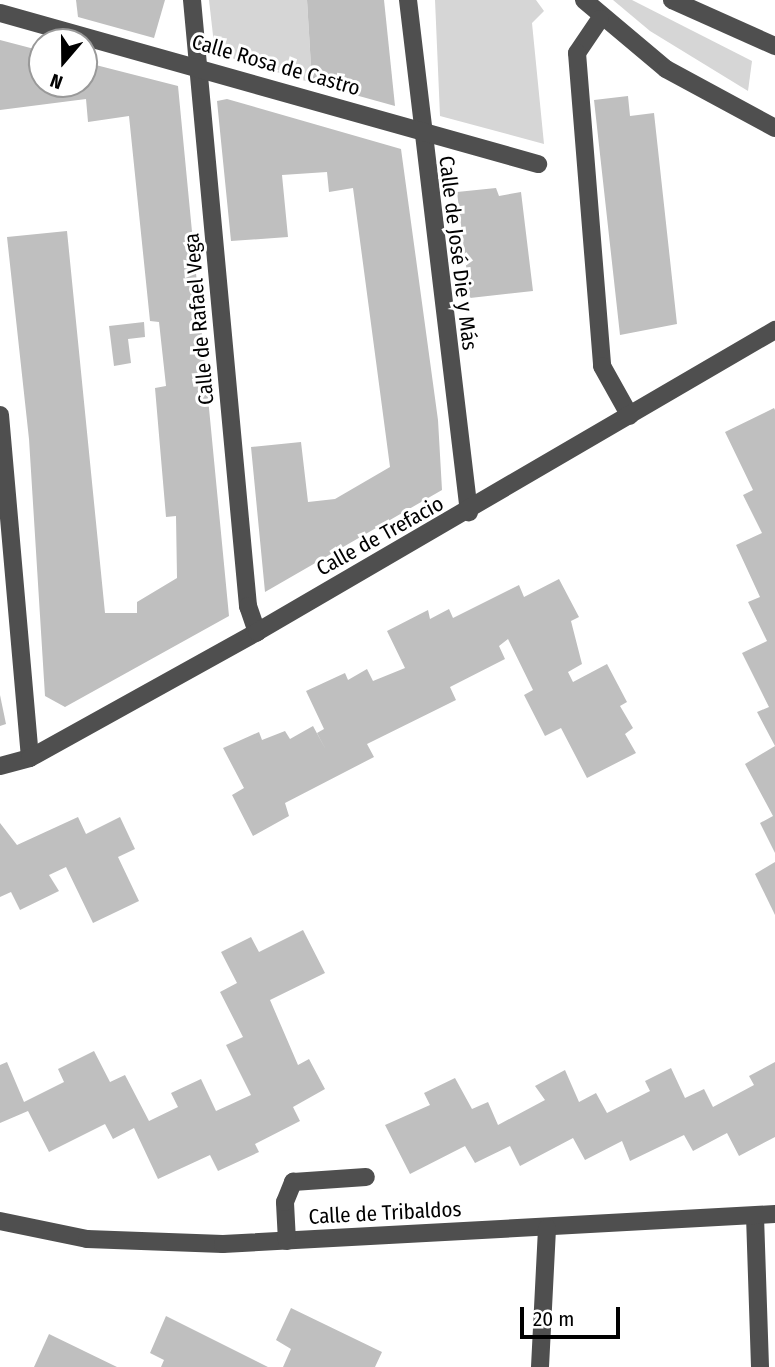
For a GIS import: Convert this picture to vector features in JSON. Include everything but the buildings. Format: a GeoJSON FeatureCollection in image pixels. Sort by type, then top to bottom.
{"type":"FeatureCollection","features":[{"type":"Feature","properties":{"kind":"street","name":"Calle de Rafael Vega"},"geometry":{"type":"LineString","coordinates":[[192,0],[248,606],[257,632]]}},
{"type":"Feature","properties":{"kind":"street","name":"Calle de José Die y Más"},"geometry":{"type":"LineString","coordinates":[[408,0],[419,129],[469,512]]}},
{"type":"Feature","properties":{"kind":"street"},"geometry":{"type":"LineString","coordinates":[[584,0],[600,19],[666,69],[775,128]]}},
{"type":"Feature","properties":{"kind":"street"},"geometry":{"type":"LineString","coordinates":[[672,0],[775,46]]}},
{"type":"Feature","properties":{"kind":"street","name":"Calle Rosa de Castro"},"geometry":{"type":"LineString","coordinates":[[0,13],[538,164]]}},
{"type":"Feature","properties":{"kind":"street"},"geometry":{"type":"LineString","coordinates":[[600,19],[577,53],[602,366],[630,416]]}},
{"type":"Feature","properties":{"kind":"street","name":"Calle de Trefacio"},"geometry":{"type":"LineString","coordinates":[[0,766],[30,758],[257,632],[469,512],[775,330]]}},
{"type":"Feature","properties":{"kind":"street"},"geometry":{"type":"LineString","coordinates":[[0,415],[30,758]]}},
{"type":"Feature","properties":{"kind":"street"},"geometry":{"type":"LineString","coordinates":[[287,1241],[285,1202],[293,1182],[366,1177]]}},
{"type":"Feature","properties":{"kind":"street","name":"Calle de Tribaldos"},"geometry":{"type":"LineString","coordinates":[[0,1221],[88,1239],[287,1241],[775,1214]]}},
{"type":"Feature","properties":{"kind":"street"},"geometry":{"type":"LineString","coordinates":[[755,1216],[760,1367]]}},
{"type":"Feature","properties":{"kind":"street"},"geometry":{"type":"LineString","coordinates":[[540,1367],[547,1228]]}},
{"type":"Feature","properties":{"kind":"shaded area"},"geometry":{"type":"Polygon","coordinates":[[[209,0],[307,0],[312,83],[215,53],[209,0]]]}},
{"type":"Feature","properties":{"kind":"shaded area"},"geometry":{"type":"Polygon","coordinates":[[[435,0],[536,0],[544,11],[532,23],[544,144],[440,116],[435,0]]]}},
{"type":"Feature","properties":{"kind":"shaded area"},"geometry":{"type":"Polygon","coordinates":[[[613,0],[632,0],[752,61],[748,91],[650,31],[613,0]]]}}]}
